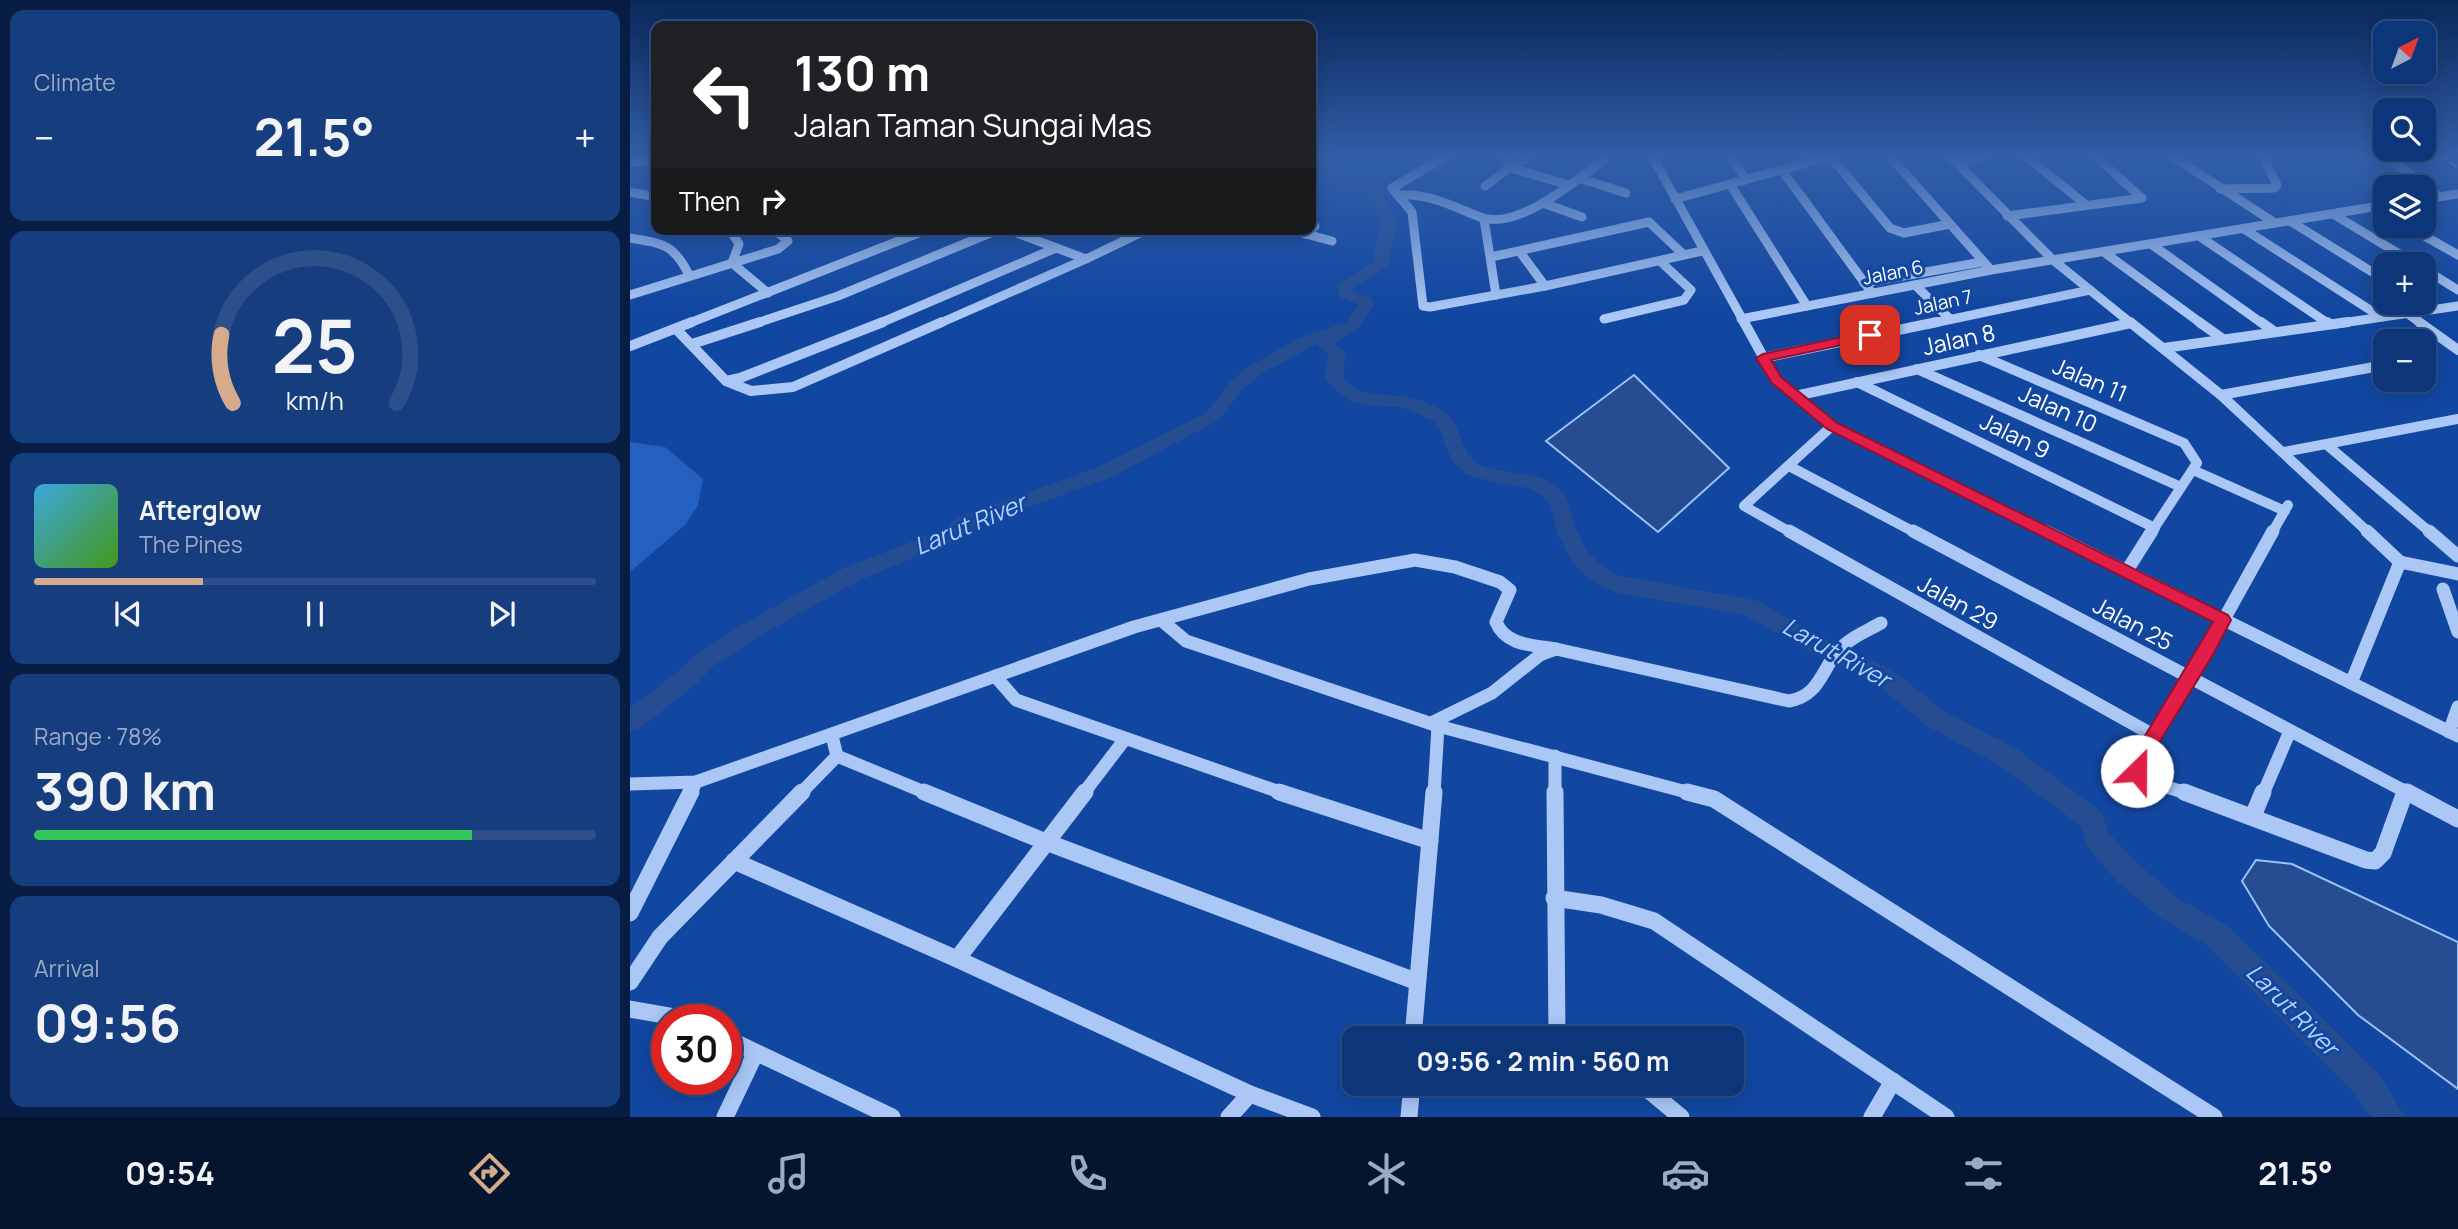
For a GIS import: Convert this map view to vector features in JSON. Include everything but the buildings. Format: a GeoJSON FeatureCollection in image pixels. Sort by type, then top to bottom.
{"type":"FeatureCollection","features":[{"type":"Feature","properties":{"kind":"street"},"geometry":{"type":"LineString","coordinates":[[1407,206],[1412,212],[1423,306],[1430,307],[1545,286],[1702,251]]}},
{"type":"Feature","properties":{"kind":"street"},"geometry":{"type":"LineString","coordinates":[[1453,206],[1484,219],[1527,211],[1537,206]]}},
{"type":"Feature","properties":{"kind":"street"},"geometry":{"type":"LineString","coordinates":[[1552,206],[1583,217]]}},
{"type":"Feature","properties":{"kind":"street"},"geometry":{"type":"LineString","coordinates":[[1679,206],[1776,380],[1832,426],[2454,734],[2458,707]]}},
{"type":"Feature","properties":{"kind":"street"},"geometry":{"type":"LineString","coordinates":[[1744,206],[1807,306]]}},
{"type":"Feature","properties":{"kind":"street"},"geometry":{"type":"LineString","coordinates":[[1808,206],[1872,293]]}},
{"type":"Feature","properties":{"kind":"street"},"geometry":{"type":"LineString","coordinates":[[1874,206],[1890,228],[1904,233],[1950,224]]}},
{"type":"Feature","properties":{"kind":"street"},"geometry":{"type":"LineString","coordinates":[[1934,206],[1990,270]]}},
{"type":"Feature","properties":{"kind":"street"},"geometry":{"type":"LineString","coordinates":[[1997,206],[2053,260],[2221,395],[2400,562],[2458,574]]}},
{"type":"Feature","properties":{"kind":"street"},"geometry":{"type":"LineString","coordinates":[[2007,216],[2071,206]]}},
{"type":"Feature","properties":{"kind":"street"},"geometry":{"type":"LineString","coordinates":[[2248,206],[2275,223]]}},
{"type":"Feature","properties":{"kind":"street","name":"Jalan 6"},"geometry":{"type":"LineString","coordinates":[[1741,318],[1990,270],[2373,207]]}},
{"type":"Feature","properties":{"kind":"street"},"geometry":{"type":"LineString","coordinates":[[2333,214],[2396,252]]}},
{"type":"Feature","properties":{"kind":"street"},"geometry":{"type":"LineString","coordinates":[[1484,219],[1496,295]]}},
{"type":"Feature","properties":{"kind":"street"},"geometry":{"type":"LineString","coordinates":[[2290,221],[2373,273]]}},
{"type":"Feature","properties":{"kind":"street"},"geometry":{"type":"LineString","coordinates":[[1490,257],[1649,222],[1683,254]]}},
{"type":"Feature","properties":{"kind":"street"},"geometry":{"type":"LineString","coordinates":[[2244,229],[2381,317]]}},
{"type":"Feature","properties":{"kind":"street"},"geometry":{"type":"LineString","coordinates":[[732,263],[738,244],[733,235]]}},
{"type":"Feature","properties":{"kind":"street"},"geometry":{"type":"LineString","coordinates":[[630,295],[778,249],[788,243],[782,235]]}},
{"type":"Feature","properties":{"kind":"street"},"geometry":{"type":"LineString","coordinates":[[630,346],[914,235]]}},
{"type":"Feature","properties":{"kind":"street"},"geometry":{"type":"LineString","coordinates":[[692,344],[838,296],[985,235]]}},
{"type":"Feature","properties":{"kind":"street"},"geometry":{"type":"LineString","coordinates":[[1022,235],[1086,259]]}},
{"type":"Feature","properties":{"kind":"street"},"geometry":{"type":"LineString","coordinates":[[676,329],[726,381],[741,391],[754,393],[793,387],[1136,235]]}},
{"type":"Feature","properties":{"kind":"street"},"geometry":{"type":"LineString","coordinates":[[1309,235],[1332,241]]}},
{"type":"Feature","properties":{"kind":"street"},"geometry":{"type":"LineString","coordinates":[[2199,236],[2330,324]]}},
{"type":"Feature","properties":{"kind":"street"},"geometry":{"type":"LineString","coordinates":[[630,238],[669,246],[681,256],[689,275]]}},
{"type":"Feature","properties":{"kind":"street"},"geometry":{"type":"LineString","coordinates":[[2428,238],[2458,255]]}},
{"type":"Feature","properties":{"kind":"street"},"geometry":{"type":"LineString","coordinates":[[2151,244],[2275,332]]}},
{"type":"Feature","properties":{"kind":"street"},"geometry":{"type":"LineString","coordinates":[[726,381],[856,334],[1056,248]]}},
{"type":"Feature","properties":{"kind":"street"},"geometry":{"type":"LineString","coordinates":[[1521,252],[1545,286]]}},
{"type":"Feature","properties":{"kind":"street"},"geometry":{"type":"LineString","coordinates":[[2104,252],[2223,340]]}},
{"type":"Feature","properties":{"kind":"street"},"geometry":{"type":"LineString","coordinates":[[1604,319],[1684,300],[1690,295],[1691,290],[1660,261]]}},
{"type":"Feature","properties":{"kind":"street"},"geometry":{"type":"LineString","coordinates":[[1864,283],[1982,262]]}},
{"type":"Feature","properties":{"kind":"street"},"geometry":{"type":"LineString","coordinates":[[732,263],[768,293]]}},
{"type":"Feature","properties":{"kind":"street"},"geometry":{"type":"LineString","coordinates":[[2436,276],[2458,290]]}},
{"type":"Feature","properties":{"kind":"street"},"geometry":{"type":"LineString","coordinates":[[1915,285],[1950,319]]}},
{"type":"Feature","properties":{"kind":"street","name":"Jalan 7"},"geometry":{"type":"LineString","coordinates":[[1763,358],[2090,290]]}},
{"type":"Feature","properties":{"kind":"street"},"geometry":{"type":"LineString","coordinates":[[2436,310],[2458,306]]}},
{"type":"Feature","properties":{"kind":"street"},"geometry":{"type":"LineString","coordinates":[[2164,348],[2394,315]]}},
{"type":"Feature","properties":{"kind":"street"},"geometry":{"type":"LineString","coordinates":[[2410,315],[2458,350]]}},
{"type":"Feature","properties":{"kind":"street","name":"Jalan 8"},"geometry":{"type":"LineString","coordinates":[[1795,396],[2131,323]]}},
{"type":"Feature","properties":{"kind":"street","name":"Jalan 11"},"geometry":{"type":"LineString","coordinates":[[1979,355],[2184,443]]}},
{"type":"Feature","properties":{"kind":"street"},"geometry":{"type":"LineString","coordinates":[[2221,395],[2373,367]]}},
{"type":"Feature","properties":{"kind":"street","name":"Jalan 10"},"geometry":{"type":"LineString","coordinates":[[1917,369],[2181,487]]}},
{"type":"Feature","properties":{"kind":"street","name":"Jalan 9"},"geometry":{"type":"LineString","coordinates":[[1857,382],[2155,528]]}},
{"type":"Feature","properties":{"kind":"street"},"geometry":{"type":"LineString","coordinates":[[2284,452],[2458,419]]}},
{"type":"Feature","properties":{"kind":"street"},"geometry":{"type":"LineString","coordinates":[[1744,506],[1832,426]]}},
{"type":"Feature","properties":{"kind":"street"},"geometry":{"type":"LineString","coordinates":[[2126,572],[2197,463],[2184,443]]}},
{"type":"Feature","properties":{"kind":"street"},"geometry":{"type":"LineString","coordinates":[[2327,445],[2458,556]]}},
{"type":"Feature","properties":{"kind":"street","name":"Jalan 25"},"geometry":{"type":"LineString","coordinates":[[1789,466],[2458,819]]}},
{"type":"Feature","properties":{"kind":"street"},"geometry":{"type":"LineString","coordinates":[[2193,470],[2287,508],[2190,678],[2153,735],[2136,766],[2137,771],[2144,777],[2253,816],[2343,853],[2375,861],[2383,853],[2405,791]]}},
{"type":"Feature","properties":{"kind":"street","name":"Jalan 29"},"geometry":{"type":"LineString","coordinates":[[1744,506],[2153,735]]}},
{"type":"Feature","properties":{"kind":"street"},"geometry":{"type":"LineString","coordinates":[[630,784],[696,782],[1134,627],[1308,579],[1415,560],[1455,567],[1500,583],[1510,590],[1496,622],[1502,635],[1514,641],[1789,701],[1807,698],[1842,647],[1881,623]]}},
{"type":"Feature","properties":{"kind":"street"},"geometry":{"type":"LineString","coordinates":[[2351,683],[2400,562]]}},
{"type":"Feature","properties":{"kind":"street"},"geometry":{"type":"LineString","coordinates":[[2443,589],[2458,632]]}},
{"type":"Feature","properties":{"kind":"street"},"geometry":{"type":"LineString","coordinates":[[1161,620],[1186,641],[1435,725],[1714,799],[2214,1117]]}},
{"type":"Feature","properties":{"kind":"street"},"geometry":{"type":"LineString","coordinates":[[1435,725],[1492,693],[1540,655],[1556,649]]}},
{"type":"Feature","properties":{"kind":"street"},"geometry":{"type":"LineString","coordinates":[[995,676],[1016,700],[1275,791],[1430,841]]}},
{"type":"Feature","properties":{"kind":"street"},"geometry":{"type":"LineString","coordinates":[[1413,1026],[1415,981],[1437,780],[1435,725]]}},
{"type":"Feature","properties":{"kind":"street"},"geometry":{"type":"LineString","coordinates":[[2253,816],[2290,732]]}},
{"type":"Feature","properties":{"kind":"street"},"geometry":{"type":"LineString","coordinates":[[832,736],[837,756]]}},
{"type":"Feature","properties":{"kind":"street"},"geometry":{"type":"LineString","coordinates":[[957,959],[1125,739]]}},
{"type":"Feature","properties":{"kind":"street"},"geometry":{"type":"LineString","coordinates":[[837,756],[1046,842],[1415,981]]}},
{"type":"Feature","properties":{"kind":"street"},"geometry":{"type":"LineString","coordinates":[[630,982],[660,937],[837,756]]}},
{"type":"Feature","properties":{"kind":"street"},"geometry":{"type":"LineString","coordinates":[[1555,756],[1557,1026]]}},
{"type":"Feature","properties":{"kind":"street"},"geometry":{"type":"LineString","coordinates":[[630,913],[696,782]]}},
{"type":"Feature","properties":{"kind":"street"},"geometry":{"type":"LineString","coordinates":[[734,861],[957,959],[1250,1094],[1312,1117]]}},
{"type":"Feature","properties":{"kind":"street"},"geometry":{"type":"LineString","coordinates":[[1554,898],[1601,905],[1654,921],[1946,1117]]}},
{"type":"Feature","properties":{"kind":"street"},"geometry":{"type":"LineString","coordinates":[[630,1009],[651,1012]]}},
{"type":"Feature","properties":{"kind":"street"},"geometry":{"type":"LineString","coordinates":[[742,1047],[892,1117]]}},
{"type":"Feature","properties":{"kind":"street"},"geometry":{"type":"LineString","coordinates":[[725,1117],[755,1054]]}},
{"type":"Feature","properties":{"kind":"street"},"geometry":{"type":"LineString","coordinates":[[1872,1117],[1893,1081]]}},
{"type":"Feature","properties":{"kind":"street"},"geometry":{"type":"LineString","coordinates":[[1229,1117],[1250,1094]]}},
{"type":"Feature","properties":{"kind":"street"},"geometry":{"type":"LineString","coordinates":[[1409,1117],[1411,1096]]}},
{"type":"Feature","properties":{"kind":"street"},"geometry":{"type":"LineString","coordinates":[[1654,1096],[1676,1116]]}},
{"type":"Feature","properties":{"kind":"shaded area"},"geometry":{"type":"Polygon","coordinates":[[[1634,375],[1729,468],[1658,532],[1546,441],[1634,375]]]}},
{"type":"Feature","properties":{"kind":"shaded area"},"geometry":{"type":"Polygon","coordinates":[[[630,442],[665,447],[703,479],[698,505],[686,524],[630,572],[630,442]]]}},
{"type":"Feature","properties":{"kind":"shaded area"},"geometry":{"type":"Polygon","coordinates":[[[2256,860],[2292,864],[2458,942],[2458,1089],[2358,1015],[2269,926],[2242,881],[2256,860]]]}},
{"type":"Feature","properties":{"kind":"waterway","name":"Larut River"},"geometry":{"type":"LineString","coordinates":[[1353,325],[1366,305],[1365,301],[1345,294],[1345,285],[1371,272],[1383,262],[1381,257],[1390,226],[1381,206]]}},
{"type":"Feature","properties":{"kind":"waterway","name":"Larut River"},"geometry":{"type":"LineString","coordinates":[[630,722],[688,677],[705,660],[753,629],[852,574],[947,536],[968,521],[1103,473],[1213,416],[1236,386],[1254,371],[1303,343],[1353,325]]}},
{"type":"Feature","properties":{"kind":"waterway","name":"Larut River"},"geometry":{"type":"LineString","coordinates":[[1353,325],[1323,342],[1337,353],[1334,377],[1348,393],[1362,400],[1404,402],[1425,410],[1445,422],[1459,457],[1473,469],[1532,482],[1550,491],[1559,502],[1568,535],[1578,554],[1591,569],[1609,581],[1619,585],[1750,607],[1804,638],[1884,677],[1935,718],[2009,758],[2093,820],[2096,837],[2125,870],[2169,908],[2218,936],[2368,1085],[2389,1117]]}},
{"type":"Feature","properties":{"kind":"route"},"geometry":{"type":"LineString","coordinates":[[1870,335],[1763,358],[1776,380],[1832,426],[2222,620],[2208,648],[2141,756],[2136,766],[2137,771]]}}]}
